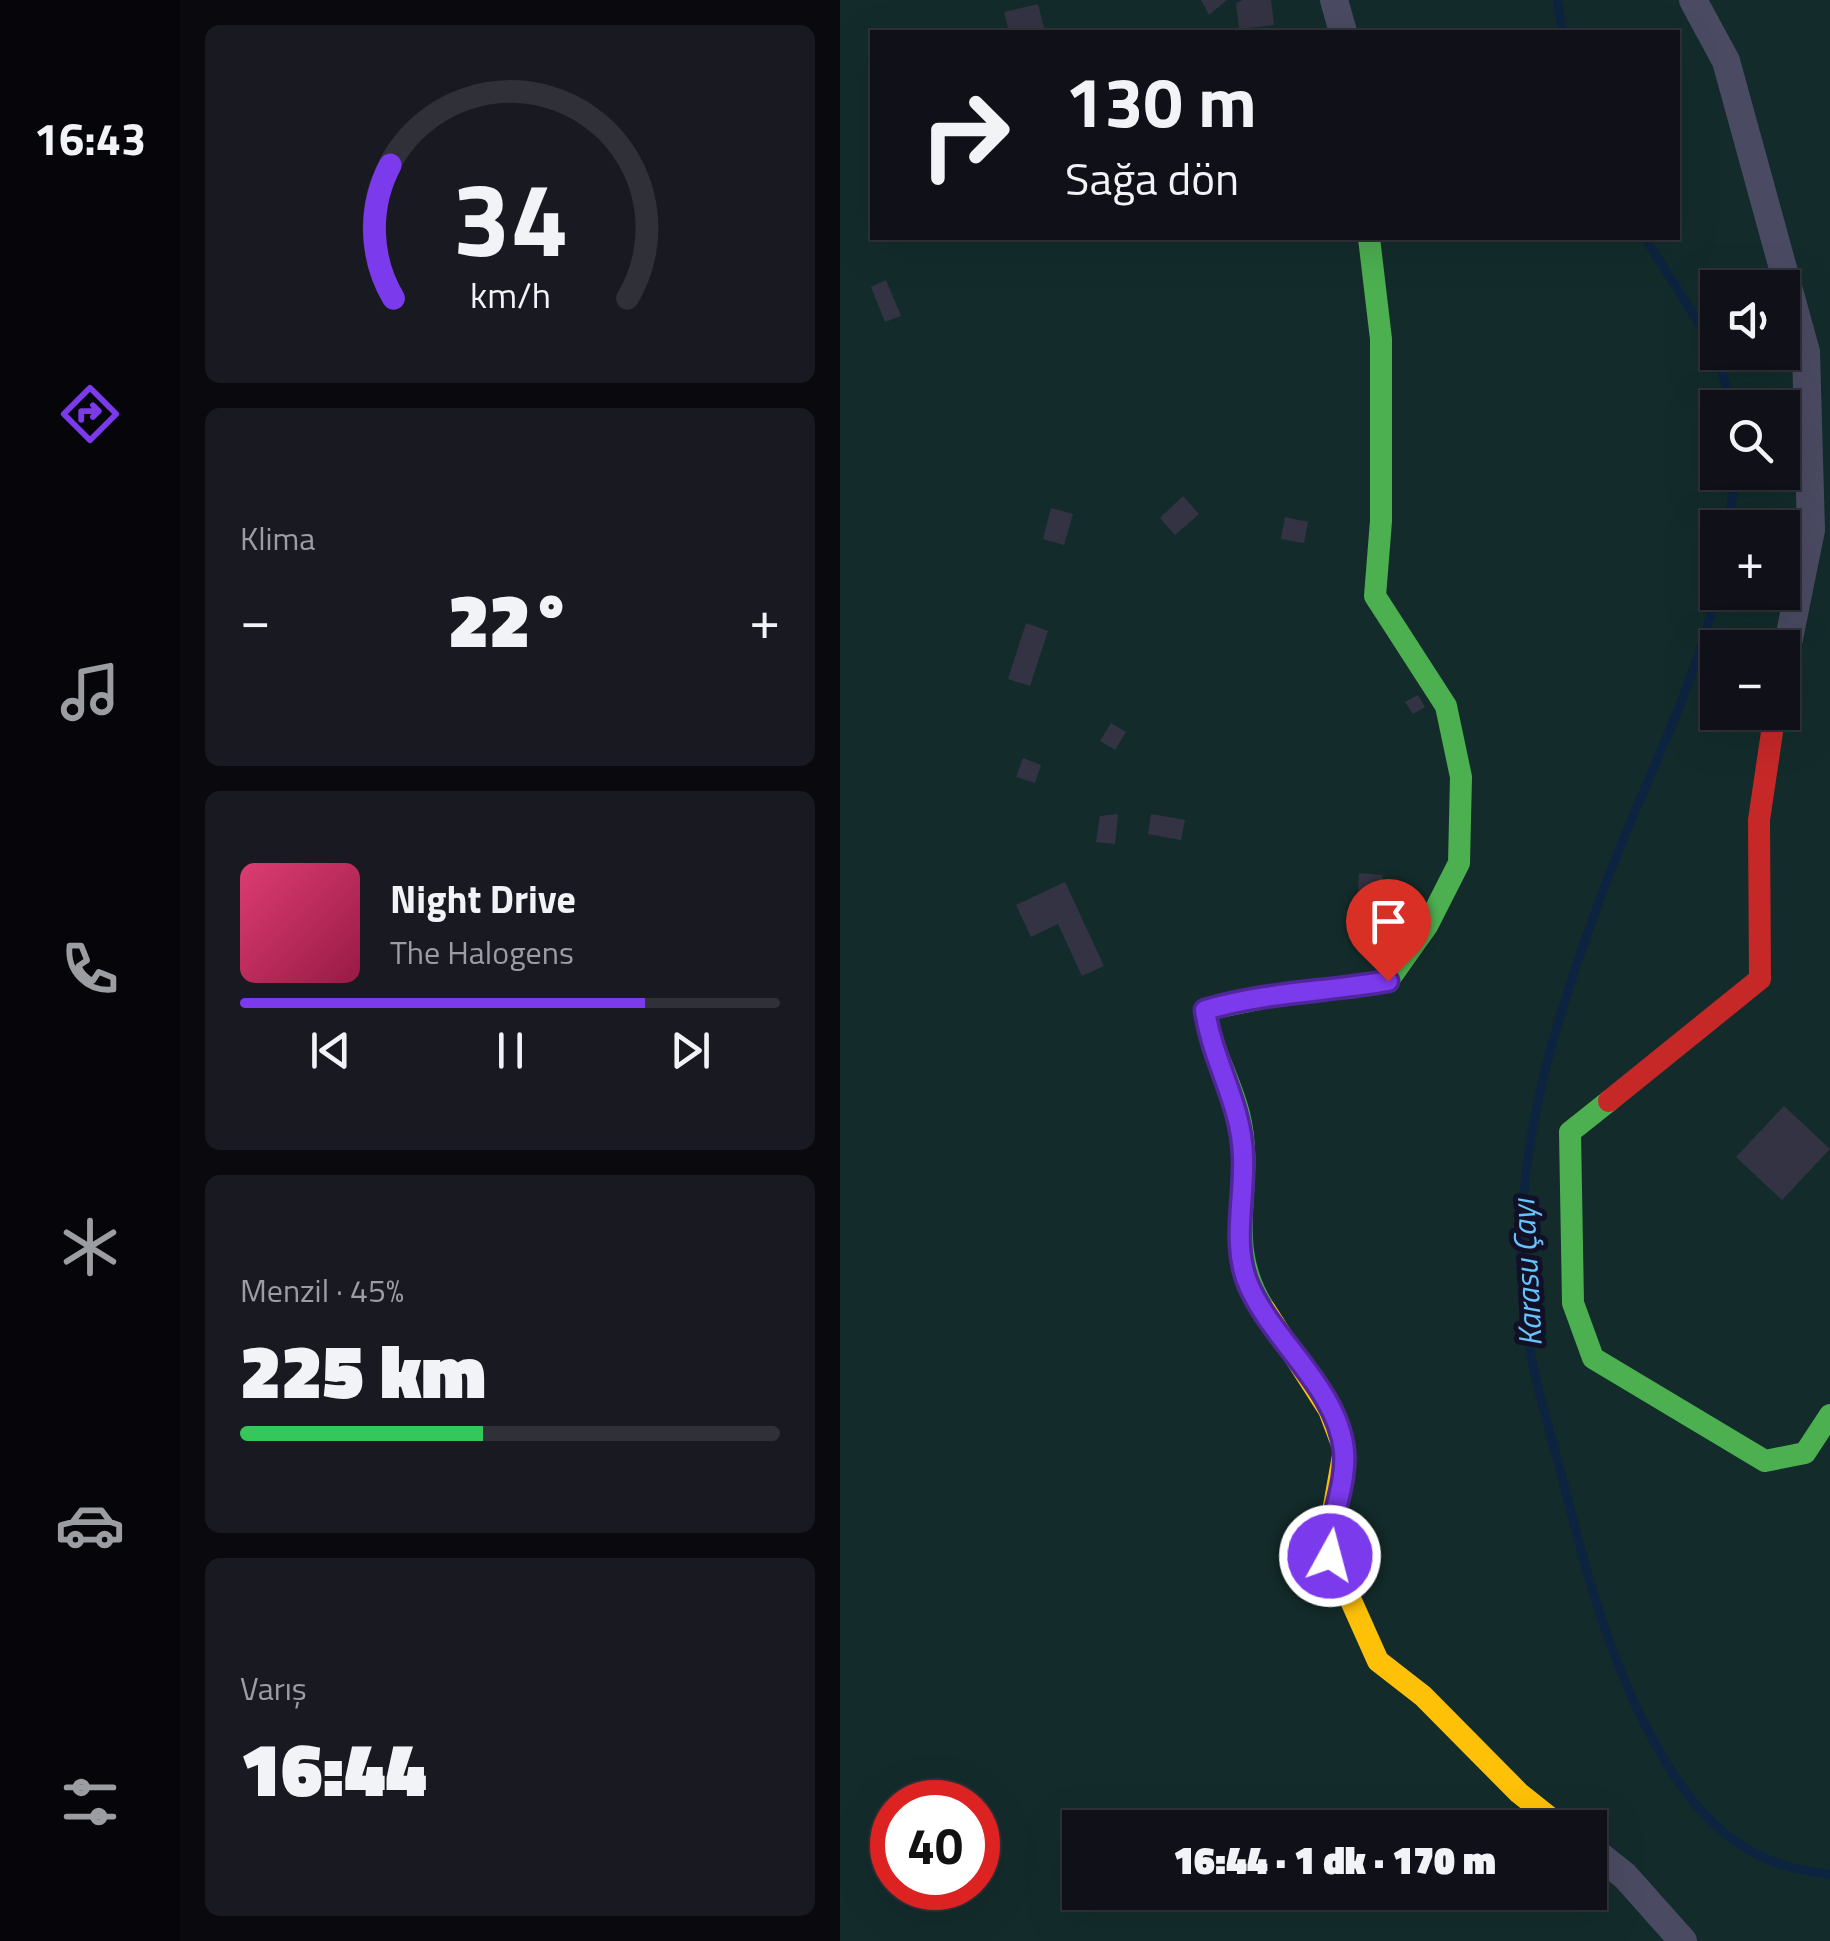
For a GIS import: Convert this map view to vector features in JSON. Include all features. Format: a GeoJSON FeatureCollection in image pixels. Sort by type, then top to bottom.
{"type":"FeatureCollection","features":[{"type":"Feature","properties":{"kind":"street"},"geometry":{"type":"LineString","coordinates":[[1334,0],[1342,30]]}},
{"type":"Feature","properties":{"kind":"street"},"geometry":{"type":"LineString","coordinates":[[1694,0],[1726,61],[1806,352],[1811,530],[1791,630]]}},
{"type":"Feature","properties":{"kind":"street"},"geometry":{"type":"LineString","coordinates":[[1370,240],[1382,338],[1381,522],[1374,596],[1446,706],[1460,765],[1460,863],[1427,926],[1388,981],[1319,992],[1252,996],[1205,1010],[1208,1032],[1239,1114],[1244,1157],[1240,1243],[1248,1284],[1330,1410],[1344,1450],[1329,1534],[1330,1556],[1378,1661],[1423,1696],[1542,1810]]}},
{"type":"Feature","properties":{"kind":"street"},"geometry":{"type":"LineString","coordinates":[[1772,730],[1759,820],[1760,979],[1570,1132],[1573,1304],[1593,1358],[1765,1461],[1805,1452],[1830,1415]]}},
{"type":"Feature","properties":{"kind":"street"},"geometry":{"type":"LineString","coordinates":[[1607,1862],[1625,1876],[1683,1941]]}},
{"type":"Feature","properties":{"kind":"green space"},"geometry":{"type":"Polygon","coordinates":[[[840,0],[1830,0],[1830,1941],[840,1941],[840,0]]]}},
{"type":"Feature","properties":{"kind":"building"},"geometry":{"type":"Polygon","coordinates":[[[1201,0],[1227,0],[1209,15],[1201,0]]]}},
{"type":"Feature","properties":{"kind":"building"},"geometry":{"type":"Polygon","coordinates":[[[1271,0],[1274,25],[1239,29],[1236,3],[1271,0]]]}},
{"type":"Feature","properties":{"kind":"building"},"geometry":{"type":"Polygon","coordinates":[[[1038,4],[1044,28],[1008,30],[1004,12],[1038,4]]]}},
{"type":"Feature","properties":{"kind":"building"},"geometry":{"type":"Polygon","coordinates":[[[886,280],[901,316],[885,322],[871,287],[886,280]]]}},
{"type":"Feature","properties":{"kind":"building"},"geometry":{"type":"Polygon","coordinates":[[[1183,496],[1199,514],[1175,535],[1160,518],[1183,496]]]}},
{"type":"Feature","properties":{"kind":"building"},"geometry":{"type":"Polygon","coordinates":[[[1051,508],[1073,514],[1064,545],[1043,539],[1051,508]]]}},
{"type":"Feature","properties":{"kind":"building"},"geometry":{"type":"Polygon","coordinates":[[[1285,517],[1308,522],[1304,543],[1281,539],[1285,517]]]}},
{"type":"Feature","properties":{"kind":"building"},"geometry":{"type":"Polygon","coordinates":[[[1026,623],[1048,631],[1030,686],[1008,679],[1026,623]]]}},
{"type":"Feature","properties":{"kind":"building"},"geometry":{"type":"Polygon","coordinates":[[[1418,695],[1425,707],[1413,714],[1405,702],[1418,695]]]}},
{"type":"Feature","properties":{"kind":"building"},"geometry":{"type":"Polygon","coordinates":[[[1111,723],[1126,732],[1115,750],[1100,741],[1111,723]]]}},
{"type":"Feature","properties":{"kind":"building"},"geometry":{"type":"Polygon","coordinates":[[[1023,758],[1041,765],[1035,783],[1016,777],[1023,758]]]}},
{"type":"Feature","properties":{"kind":"building"},"geometry":{"type":"Polygon","coordinates":[[[1118,814],[1115,844],[1096,842],[1100,816],[1118,814]]]}},
{"type":"Feature","properties":{"kind":"building"},"geometry":{"type":"Polygon","coordinates":[[[1151,814],[1185,820],[1181,840],[1148,834],[1151,814]]]}},
{"type":"Feature","properties":{"kind":"building"},"geometry":{"type":"Polygon","coordinates":[[[1359,873],[1383,875],[1381,892],[1358,890],[1359,873]]]}},
{"type":"Feature","properties":{"kind":"building"},"geometry":{"type":"Polygon","coordinates":[[[1065,882],[1104,966],[1082,976],[1058,924],[1031,937],[1016,905],[1065,882]]]}},
{"type":"Feature","properties":{"kind":"building"},"geometry":{"type":"Polygon","coordinates":[[[1784,1106],[1830,1149],[1782,1200],[1736,1157],[1784,1106]]]}},
{"type":"Feature","properties":{"kind":"waterway","name":"Karasu Çayı"},"geometry":{"type":"LineString","coordinates":[[1557,0],[1563,30]]}},
{"type":"Feature","properties":{"kind":"waterway","name":"Karasu Çayı"},"geometry":{"type":"LineString","coordinates":[[1646,240],[1708,340],[1728,390]]}},
{"type":"Feature","properties":{"kind":"waterway","name":"Karasu Çayı"},"geometry":{"type":"LineString","coordinates":[[1731,510],[1733,490]]}},
{"type":"Feature","properties":{"kind":"waterway","name":"Karasu Çayı"},"geometry":{"type":"LineString","coordinates":[[1712,610],[1669,732],[1609,875],[1554,1036],[1540,1091],[1523,1201],[1524,1315],[1540,1397],[1600,1613],[1630,1693],[1663,1758],[1705,1815],[1730,1837],[1759,1855],[1792,1868],[1830,1874]]}},
{"type":"Feature","properties":{"kind":"traffic: fast"},"geometry":{"type":"LineString","coordinates":[[1265,1310],[1244,1260],[1244,1165],[1239,1114],[1205,1010],[1273,996],[1388,981],[1427,926],[1459,863],[1461,777],[1446,706],[1375,596],[1381,521],[1381,339],[1369,240]]}},
{"type":"Feature","properties":{"kind":"traffic: fast"},"geometry":{"type":"LineString","coordinates":[[1609,1101],[1570,1132],[1573,1303],[1593,1358],[1765,1461],[1805,1453],[1830,1415]]}},
{"type":"Feature","properties":{"kind":"traffic: slow"},"geometry":{"type":"LineString","coordinates":[[1265,1310],[1329,1410],[1344,1450],[1329,1534],[1331,1556],[1378,1661],[1423,1696],[1540,1810]]}},
{"type":"Feature","properties":{"kind":"traffic: jam"},"geometry":{"type":"LineString","coordinates":[[1609,1101],[1760,979],[1759,820],[1772,730]]}},
{"type":"Feature","properties":{"kind":"route"},"geometry":{"type":"LineString","coordinates":[[1330,1556],[1329,1534],[1344,1450],[1330,1410],[1248,1284],[1240,1243],[1244,1157],[1239,1114],[1226,1071],[1208,1032],[1205,1010],[1252,996],[1319,992],[1388,981]]}}]}
